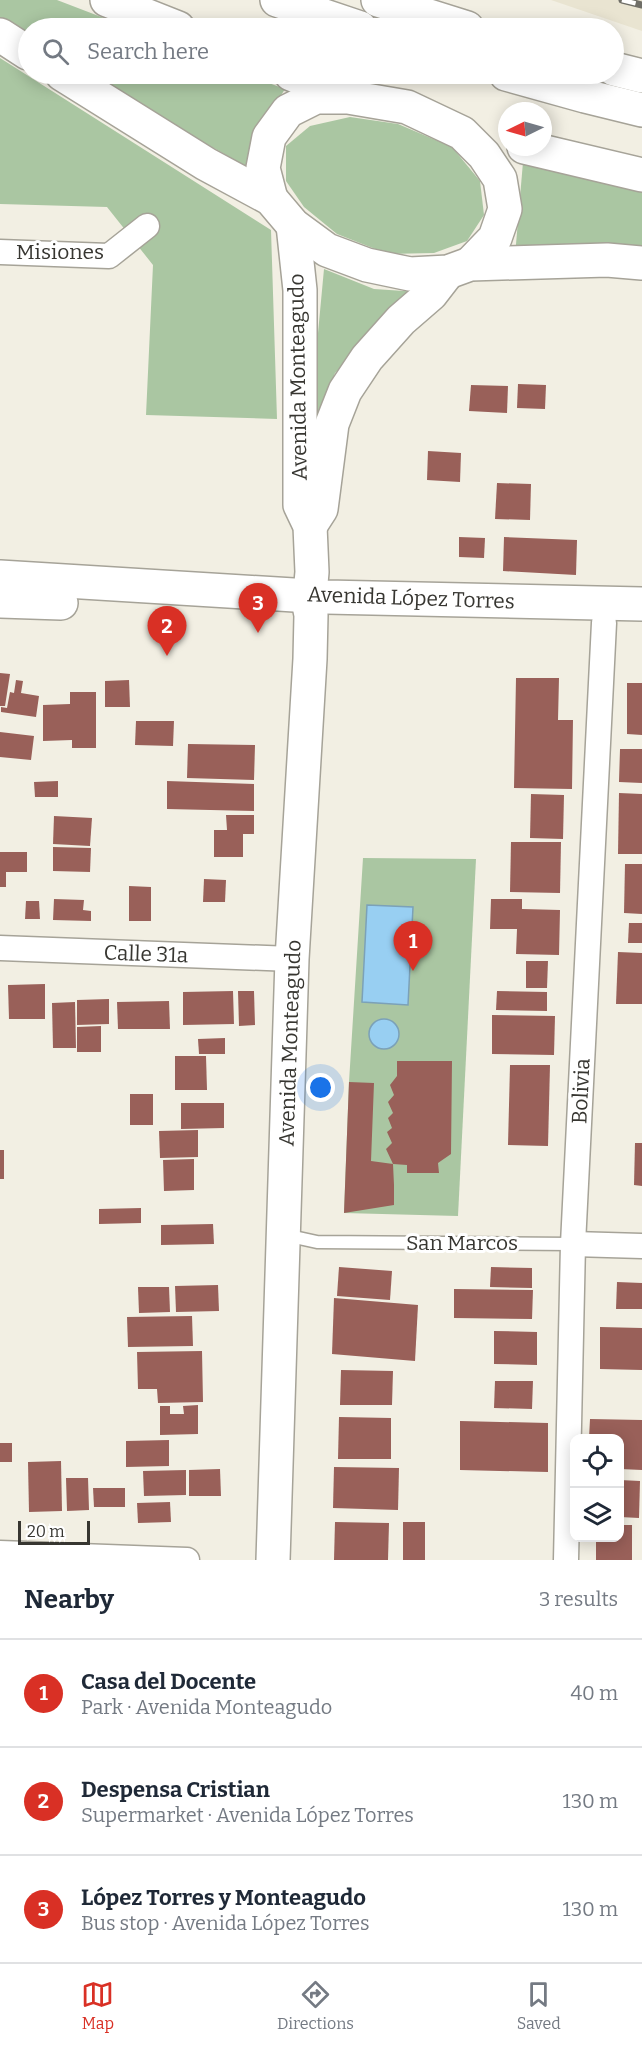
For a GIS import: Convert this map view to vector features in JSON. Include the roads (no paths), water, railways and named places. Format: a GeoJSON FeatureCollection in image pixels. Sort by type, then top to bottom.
{"type":"FeatureCollection","features":[{"type":"Feature","properties":{"kind":"main road"},"geometry":{"type":"LineString","coordinates":[[107,0],[153,18]]}},
{"type":"Feature","properties":{"kind":"main road"},"geometry":{"type":"LineString","coordinates":[[277,0],[330,18]]}},
{"type":"Feature","properties":{"kind":"main road"},"geometry":{"type":"LineString","coordinates":[[378,0],[435,18]]}},
{"type":"Feature","properties":{"kind":"main road"},"geometry":{"type":"LineString","coordinates":[[0,35],[18,47]]}},
{"type":"Feature","properties":{"kind":"main road"},"geometry":{"type":"LineString","coordinates":[[624,72],[642,76]]}},
{"type":"Feature","properties":{"kind":"main road"},"geometry":{"type":"LineString","coordinates":[[78,84],[206,164],[271,199],[293,225],[327,250],[367,265],[410,274],[459,268],[607,260],[642,263]]}},
{"type":"Feature","properties":{"kind":"main road"},"geometry":{"type":"LineString","coordinates":[[316,84],[348,97]]}},
{"type":"Feature","properties":{"kind":"main road"},"geometry":{"type":"LineString","coordinates":[[542,84],[642,110]]}},
{"type":"Feature","properties":{"kind":"main road"},"geometry":{"type":"LineString","coordinates":[[271,199],[263,168],[269,137],[288,111],[316,97],[348,97],[407,107],[462,133],[498,141]]}},
{"type":"Feature","properties":{"kind":"main road"},"geometry":{"type":"LineString","coordinates":[[459,268],[495,238],[505,210],[500,179],[484,155],[462,133]]}},
{"type":"Feature","properties":{"kind":"main road"},"geometry":{"type":"LineString","coordinates":[[552,154],[642,175]]}},
{"type":"Feature","properties":{"kind":"main road","name":"Avenida Monteagudo"},"geometry":{"type":"LineString","coordinates":[[273,1560],[292,960],[312,572],[310,526],[300,505],[300,290],[293,225]]}},
{"type":"Feature","properties":{"kind":"main road","name":"Avenida Monteagudo"},"geometry":{"type":"LineString","coordinates":[[310,526],[321,509],[332,424],[345,391],[367,358],[401,320],[459,268]]}},
{"type":"Feature","properties":{"kind":"main road","name":"Avenida López Torres"},"geometry":{"type":"LineString","coordinates":[[0,577],[311,606],[642,624]]}},
{"type":"Feature","properties":{"kind":"main road","name":"Avenida López Torres"},"geometry":{"type":"LineString","coordinates":[[0,601],[236,609],[311,606],[642,604]]}},
{"type":"Feature","properties":{"kind":"street","name":"Misiones"},"geometry":{"type":"LineString","coordinates":[[0,252],[109,256],[147,226]]}},
{"type":"Feature","properties":{"kind":"street","name":"Bolivia"},"geometry":{"type":"LineString","coordinates":[[566,1560],[573,1244],[604,623]]}},
{"type":"Feature","properties":{"kind":"street","name":"Calle 31a"},"geometry":{"type":"LineString","coordinates":[[0,948],[292,960]]}},
{"type":"Feature","properties":{"kind":"street","name":"San Marcos"},"geometry":{"type":"LineString","coordinates":[[573,1244],[642,1246]]}},
{"type":"Feature","properties":{"kind":"street"},"geometry":{"type":"LineString","coordinates":[[0,1553],[187,1560]]}},
{"type":"Feature","properties":{"kind":"lane","name":"San Marcos"},"geometry":{"type":"LineString","coordinates":[[283,1235],[317,1242],[573,1244]]}},
{"type":"Feature","properties":{"kind":"water"},"geometry":{"type":"Polygon","coordinates":[[[367,905],[413,907],[408,1005],[362,1002],[367,905]]]}},
{"type":"Feature","properties":{"kind":"water"},"geometry":{"type":"Polygon","coordinates":[[[384,1019],[395,1023],[399,1034],[395,1045],[384,1049],[373,1045],[369,1034],[373,1023],[384,1019]]]}},
{"type":"Feature","properties":{"kind":"railway"},"geometry":{"type":"LineString","coordinates":[[622,0],[642,5]]}},
{"type":"Feature","properties":{"kind":"place","name":"López Torres y Monteagudo"},"geometry":{"type":"Point","coordinates":[258,633]}},
{"type":"Feature","properties":{"kind":"place","name":"Despensa Cristian"},"geometry":{"type":"Point","coordinates":[167,656]}},
{"type":"Feature","properties":{"kind":"place","name":"Casa del Docente"},"geometry":{"type":"Point","coordinates":[413,971]}}]}
